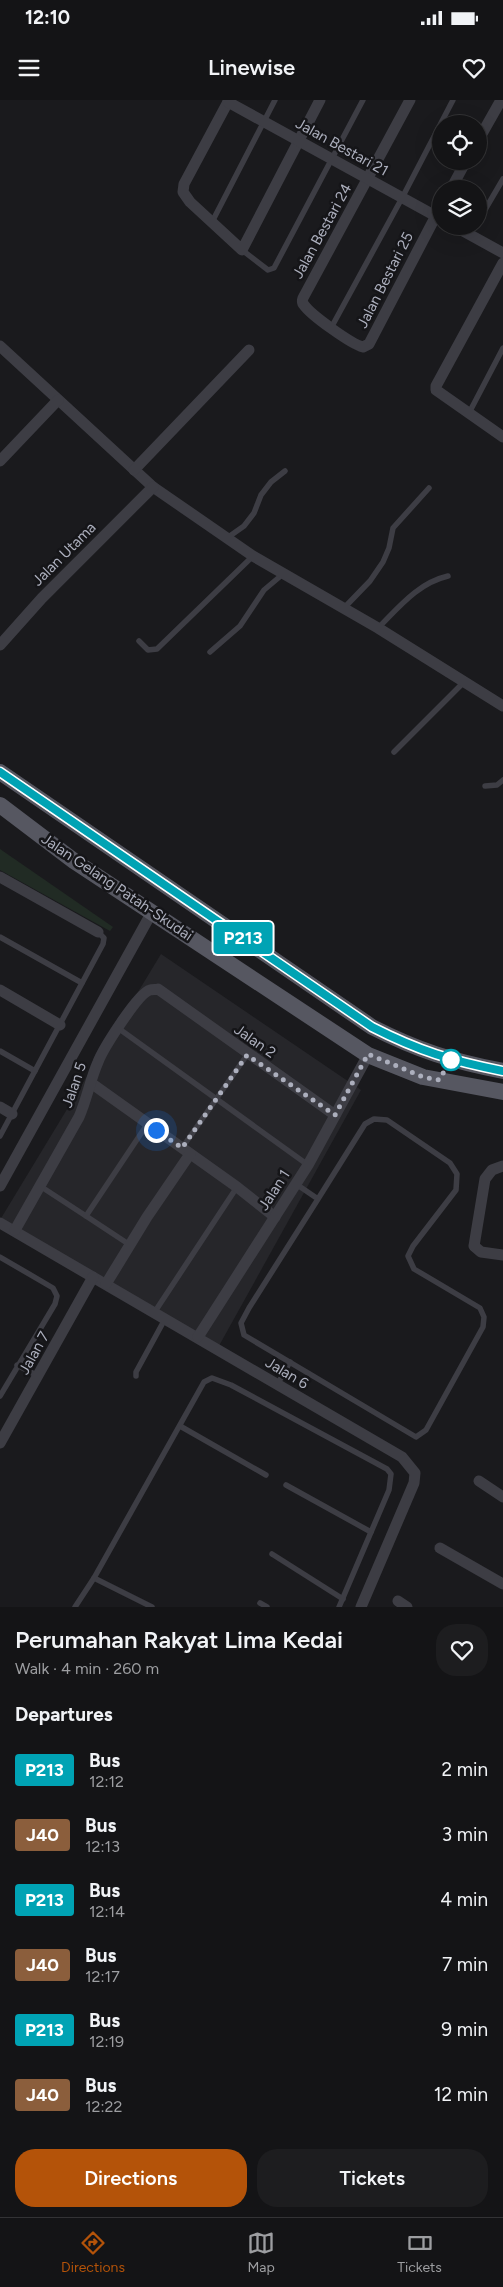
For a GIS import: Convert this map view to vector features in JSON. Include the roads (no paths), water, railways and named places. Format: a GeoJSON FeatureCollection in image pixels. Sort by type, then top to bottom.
{"type":"FeatureCollection","features":[{"type":"Feature","properties":{"kind":"main road","name":"Jalan Gelang Patah-Skudai"},"geometry":{"type":"LineString","coordinates":[[0,772],[372,1027],[422,1051],[453,1061],[503,1071]]}},
{"type":"Feature","properties":{"kind":"main road","name":"Jalan Gelang Patah-Skudai"},"geometry":{"type":"LineString","coordinates":[[0,805],[74,861],[368,1054],[423,1077],[503,1092]]}},
{"type":"Feature","properties":{"kind":"street"},"geometry":{"type":"LineString","coordinates":[[228,101],[184,184],[183,192],[242,250],[320,100]]}},
{"type":"Feature","properties":{"kind":"street","name":"Jalan Bestari 24"},"geometry":{"type":"LineString","coordinates":[[302,298],[410,100]]}},
{"type":"Feature","properties":{"kind":"street"},"geometry":{"type":"LineString","coordinates":[[487,125],[501,100]]}},
{"type":"Feature","properties":{"kind":"street","name":"Jalan Bestari 21"},"geometry":{"type":"LineString","coordinates":[[228,101],[402,198],[432,211]]}},
{"type":"Feature","properties":{"kind":"street","name":"Jalan Bestari 25"},"geometry":{"type":"LineString","coordinates":[[302,298],[304,306],[331,328],[358,345],[363,347],[369,344],[432,227]]}},
{"type":"Feature","properties":{"kind":"street"},"geometry":{"type":"LineString","coordinates":[[475,235],[503,253]]}},
{"type":"Feature","properties":{"kind":"street"},"geometry":{"type":"LineString","coordinates":[[502,433],[468,414],[438,393],[436,386],[503,263]]}},
{"type":"Feature","properties":{"kind":"street"},"geometry":{"type":"LineString","coordinates":[[0,346],[153,487],[253,556],[378,628],[503,706]]}},
{"type":"Feature","properties":{"kind":"street"},"geometry":{"type":"LineString","coordinates":[[134,470],[249,350]]}},
{"type":"Feature","properties":{"kind":"street"},"geometry":{"type":"LineString","coordinates":[[0,461],[58,400]]}},
{"type":"Feature","properties":{"kind":"street","name":"Jalan Utama"},"geometry":{"type":"LineString","coordinates":[[0,645],[42,598],[153,487]]}},
{"type":"Feature","properties":{"kind":"street"},"geometry":{"type":"LineString","coordinates":[[0,877],[98,932]]}},
{"type":"Feature","properties":{"kind":"street"},"geometry":{"type":"LineString","coordinates":[[0,1186],[152,912]]}},
{"type":"Feature","properties":{"kind":"street"},"geometry":{"type":"LineString","coordinates":[[0,990],[60,1025]]}},
{"type":"Feature","properties":{"kind":"street","name":"Jalan 5"},"geometry":{"type":"LineString","coordinates":[[15,1230],[79,1118],[88,1099],[98,1061],[118,1028],[142,995],[150,990],[158,990]]}},
{"type":"Feature","properties":{"kind":"street","name":"Jalan 2"},"geometry":{"type":"LineString","coordinates":[[158,990],[247,1055],[335,1115]]}},
{"type":"Feature","properties":{"kind":"street","name":"Jalan 1"},"geometry":{"type":"LineString","coordinates":[[198,1337],[308,1165],[368,1054]]}},
{"type":"Feature","properties":{"kind":"street"},"geometry":{"type":"LineString","coordinates":[[91,1083],[237,1187],[275,1217]]}},
{"type":"Feature","properties":{"kind":"street"},"geometry":{"type":"LineString","coordinates":[[0,1107],[12,1114]]}},
{"type":"Feature","properties":{"kind":"street"},"geometry":{"type":"LineString","coordinates":[[106,1284],[186,1151]]}},
{"type":"Feature","properties":{"kind":"street"},"geometry":{"type":"LineString","coordinates":[[503,1166],[492,1170],[485,1179],[474,1246],[481,1252],[503,1255]]}},
{"type":"Feature","properties":{"kind":"street","name":"Jalan 6"},"geometry":{"type":"LineString","coordinates":[[0,1223],[402,1457],[415,1473],[414,1483],[361,1607]]}},
{"type":"Feature","properties":{"kind":"street","name":"Jalan 7"},"geometry":{"type":"LineString","coordinates":[[0,1443],[94,1277]]}},
{"type":"Feature","properties":{"kind":"street"},"geometry":{"type":"LineString","coordinates":[[478,1481],[503,1497]]}},
{"type":"Feature","properties":{"kind":"street"},"geometry":{"type":"LineString","coordinates":[[440,1548],[503,1584]]}},
{"type":"Feature","properties":{"kind":"lane"},"geometry":{"type":"LineString","coordinates":[[212,222],[275,100]]}},
{"type":"Feature","properties":{"kind":"lane"},"geometry":{"type":"LineString","coordinates":[[242,250],[268,270],[274,268],[363,100]]}},
{"type":"Feature","properties":{"kind":"lane"},"geometry":{"type":"LineString","coordinates":[[331,328],[453,100]]}},
{"type":"Feature","properties":{"kind":"lane"},"geometry":{"type":"LineString","coordinates":[[487,206],[503,179]]}},
{"type":"Feature","properties":{"kind":"lane"},"geometry":{"type":"LineString","coordinates":[[468,414],[503,348]]}},
{"type":"Feature","properties":{"kind":"lane"},"geometry":{"type":"LineString","coordinates":[[228,538],[244,526],[254,513],[261,495],[271,482],[285,471]]}},
{"type":"Feature","properties":{"kind":"lane"},"geometry":{"type":"LineString","coordinates":[[343,609],[370,581],[383,562],[389,548],[393,528],[429,488]]}},
{"type":"Feature","properties":{"kind":"lane"},"geometry":{"type":"LineString","coordinates":[[139,641],[148,650],[157,649],[253,556]]}},
{"type":"Feature","properties":{"kind":"lane"},"geometry":{"type":"LineString","coordinates":[[210,652],[240,626],[264,590],[283,574]]}},
{"type":"Feature","properties":{"kind":"lane"},"geometry":{"type":"LineString","coordinates":[[378,628],[423,586],[433,580],[448,576]]}},
{"type":"Feature","properties":{"kind":"lane"},"geometry":{"type":"LineString","coordinates":[[394,752],[464,682]]}},
{"type":"Feature","properties":{"kind":"lane"},"geometry":{"type":"LineString","coordinates":[[485,786],[496,786],[503,780]]}},
{"type":"Feature","properties":{"kind":"lane"},"geometry":{"type":"LineString","coordinates":[[0,1136],[104,944],[104,938],[98,932]]}},
{"type":"Feature","properties":{"kind":"lane"},"geometry":{"type":"LineString","coordinates":[[0,937],[82,984]]}},
{"type":"Feature","properties":{"kind":"lane"},"geometry":{"type":"LineString","coordinates":[[118,1028],[308,1165]]}},
{"type":"Feature","properties":{"kind":"lane"},"geometry":{"type":"LineString","coordinates":[[0,1051],[35,1071]]}},
{"type":"Feature","properties":{"kind":"lane"},"geometry":{"type":"LineString","coordinates":[[186,1151],[216,1097],[247,1055]]}},
{"type":"Feature","properties":{"kind":"lane"},"geometry":{"type":"LineString","coordinates":[[374,1119],[387,1120],[450,1163],[457,1174],[456,1190],[413,1246],[408,1256],[414,1269],[480,1308],[484,1316],[483,1327],[426,1430],[416,1437],[244,1334],[242,1323],[318,1199],[365,1124],[374,1119]]}},
{"type":"Feature","properties":{"kind":"lane"},"geometry":{"type":"LineString","coordinates":[[86,1216],[148,1123]]}},
{"type":"Feature","properties":{"kind":"lane"},"geometry":{"type":"LineString","coordinates":[[296,1184],[318,1199]]}},
{"type":"Feature","properties":{"kind":"lane"},"geometry":{"type":"LineString","coordinates":[[40,1186],[130,1245]]}},
{"type":"Feature","properties":{"kind":"lane"},"geometry":{"type":"LineString","coordinates":[[154,1313],[237,1187]]}},
{"type":"Feature","properties":{"kind":"lane"},"geometry":{"type":"LineString","coordinates":[[0,1257],[53,1288],[57,1296],[55,1304],[0,1396]]}},
{"type":"Feature","properties":{"kind":"lane"},"geometry":{"type":"LineString","coordinates":[[136,1376],[136,1372],[165,1319]]}},
{"type":"Feature","properties":{"kind":"lane"},"geometry":{"type":"LineString","coordinates":[[277,1385],[290,1362]]}},
{"type":"Feature","properties":{"kind":"lane"},"geometry":{"type":"LineString","coordinates":[[17,1365],[38,1376]]}},
{"type":"Feature","properties":{"kind":"lane"},"geometry":{"type":"LineString","coordinates":[[75,1607],[94,1578],[204,1382],[212,1378],[231,1385],[387,1469],[391,1474],[392,1480],[339,1607]]}},
{"type":"Feature","properties":{"kind":"lane"},"geometry":{"type":"LineString","coordinates":[[180,1426],[266,1475]]}},
{"type":"Feature","properties":{"kind":"lane"},"geometry":{"type":"LineString","coordinates":[[286,1485],[371,1532]]}},
{"type":"Feature","properties":{"kind":"lane"},"geometry":{"type":"LineString","coordinates":[[272,1554],[342,1599]]}},
{"type":"Feature","properties":{"kind":"lane"},"geometry":{"type":"LineString","coordinates":[[94,1578],[152,1607]]}},
{"type":"Feature","properties":{"kind":"lane"},"geometry":{"type":"LineString","coordinates":[[260,1603],[267,1607]]}}]}
